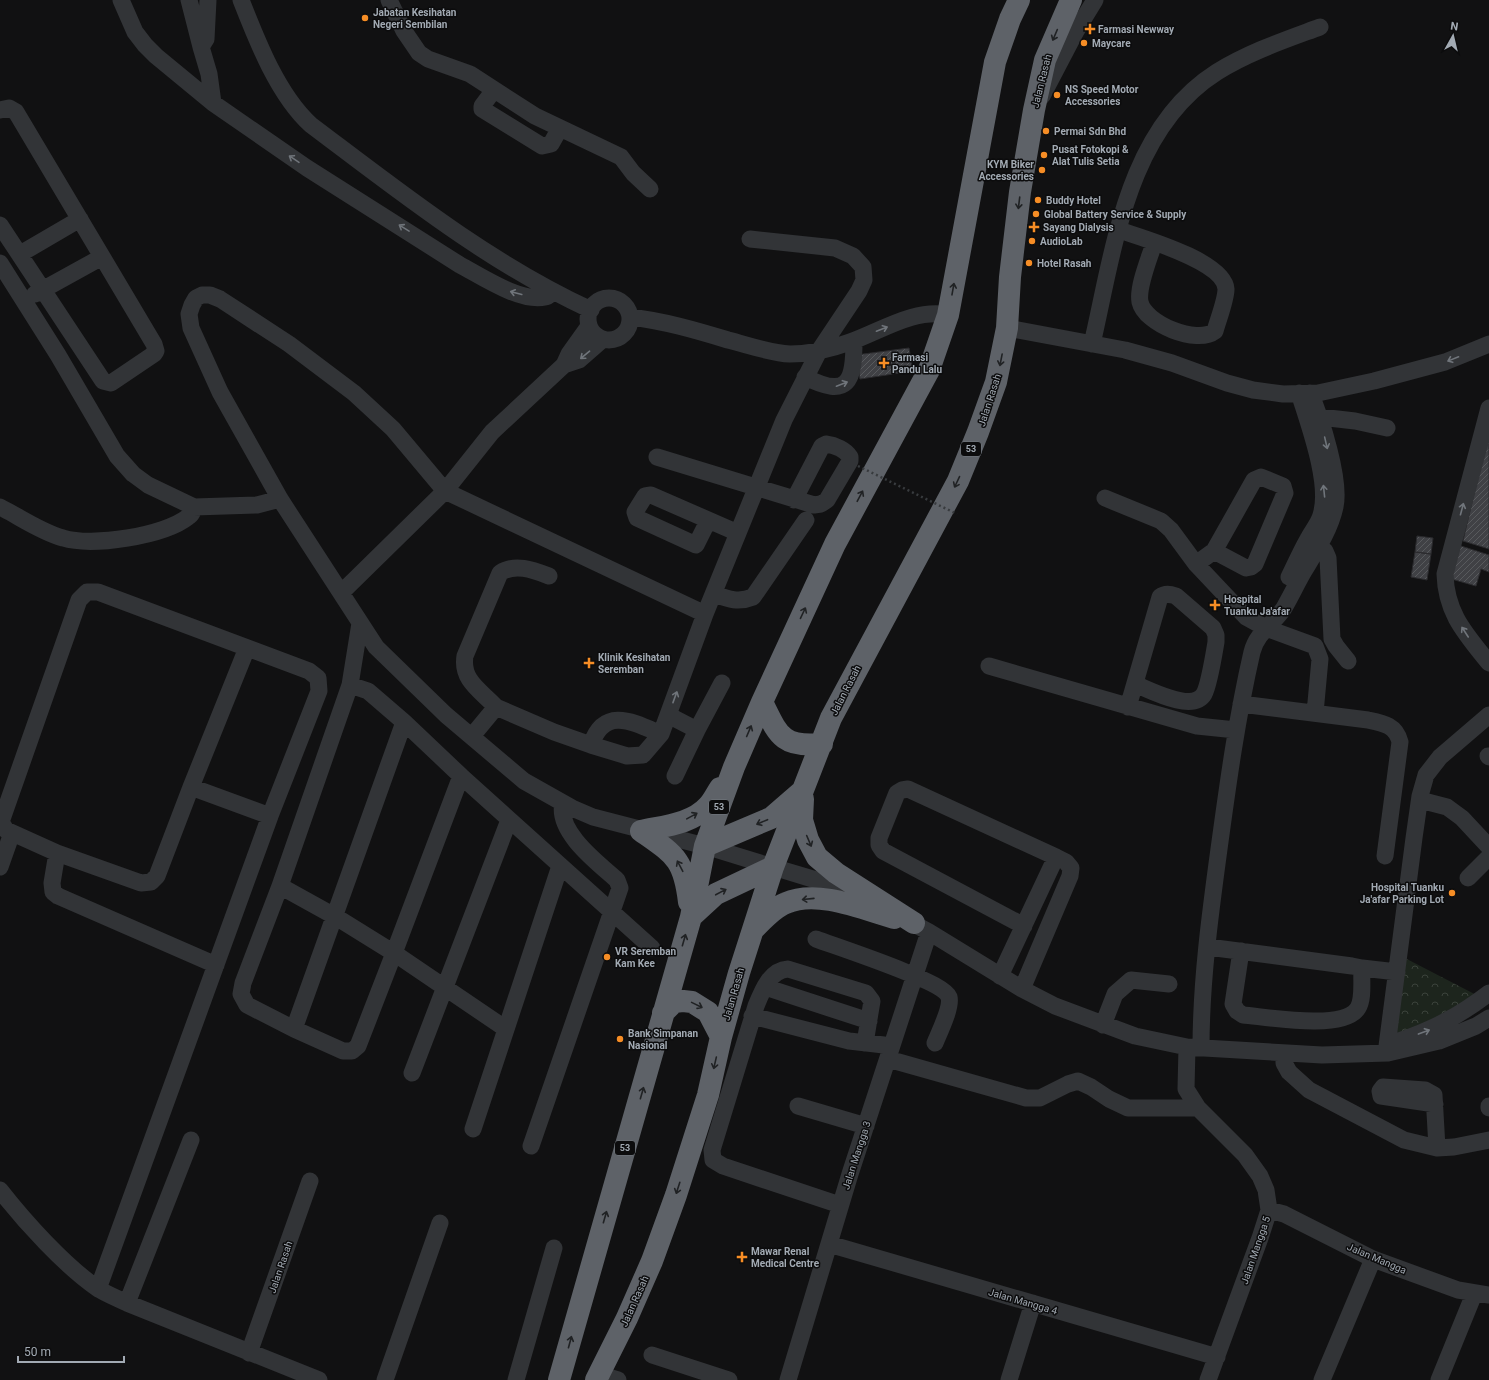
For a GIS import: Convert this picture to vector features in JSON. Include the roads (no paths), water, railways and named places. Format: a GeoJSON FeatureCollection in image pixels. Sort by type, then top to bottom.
{"type":"FeatureCollection","features":[{"type":"Feature","properties":{"kind":"highway","name":"53"},"geometry":{"type":"LineString","coordinates":[[559,1380],[691,917],[705,846],[734,767],[762,702],[835,544],[929,370],[948,315],[995,62],[1010,19],[1019,0]]}},
{"type":"Feature","properties":{"kind":"highway","name":"Jalan Rasah"},"geometry":{"type":"LineString","coordinates":[[604,1378],[627,1318],[652,1261],[673,1202],[708,1095],[721,1036],[752,931],[773,867],[831,718],[958,481],[996,382],[1007,328],[1010,278],[1019,200],[1034,110],[1045,60],[1071,0]]}},
{"type":"Feature","properties":{"kind":"highway"},"geometry":{"type":"LineString","coordinates":[[762,702],[776,730],[785,739],[797,744],[822,744]]}},
{"type":"Feature","properties":{"kind":"highway"},"geometry":{"type":"LineString","coordinates":[[641,831],[676,824],[691,818],[708,807],[734,767]]}},
{"type":"Feature","properties":{"kind":"highway"},"geometry":{"type":"LineString","coordinates":[[705,846],[771,818],[804,790]]}},
{"type":"Feature","properties":{"kind":"highway"},"geometry":{"type":"LineString","coordinates":[[804,790],[802,820],[808,840],[817,857],[836,873],[921,927]]}},
{"type":"Feature","properties":{"kind":"highway"},"geometry":{"type":"LineString","coordinates":[[641,831],[664,847],[679,862],[686,879],[691,917]]}},
{"type":"Feature","properties":{"kind":"highway"},"geometry":{"type":"LineString","coordinates":[[691,917],[716,894],[773,867]]}},
{"type":"Feature","properties":{"kind":"highway"},"geometry":{"type":"LineString","coordinates":[[752,931],[769,913],[786,902],[818,898],[921,927]]}},
{"type":"Feature","properties":{"kind":"highway"},"geometry":{"type":"LineString","coordinates":[[663,1013],[674,1002],[692,1002],[708,1012],[721,1036]]}},
{"type":"Feature","properties":{"kind":"street"},"geometry":{"type":"LineString","coordinates":[[121,0],[135,32],[156,56],[213,103],[307,168],[460,265],[510,291],[529,296],[546,297],[553,292]]}},
{"type":"Feature","properties":{"kind":"street"},"geometry":{"type":"LineString","coordinates":[[189,0],[209,74],[213,103]]}},
{"type":"Feature","properties":{"kind":"street"},"geometry":{"type":"LineString","coordinates":[[201,47],[206,39],[208,0]]}},
{"type":"Feature","properties":{"kind":"street"},"geometry":{"type":"LineString","coordinates":[[241,0],[259,45],[294,108],[301,116],[365,166],[474,244],[553,292],[590,318],[592,332],[603,339],[617,339],[623,335],[630,324],[630,317],[624,304],[611,298],[598,302],[590,318],[564,365],[492,432],[445,491],[341,593]]}},
{"type":"Feature","properties":{"kind":"street"},"geometry":{"type":"LineString","coordinates":[[389,0],[404,31],[419,53],[428,59],[470,74],[535,116],[622,156],[633,173],[650,189]]}},
{"type":"Feature","properties":{"kind":"street"},"geometry":{"type":"LineString","coordinates":[[1034,110],[1061,62],[1076,31],[1095,0]]}},
{"type":"Feature","properties":{"kind":"street"},"geometry":{"type":"LineString","coordinates":[[1092,344],[1125,204],[1137,170],[1155,137],[1185,98],[1217,72],[1252,53],[1320,27]]}},
{"type":"Feature","properties":{"kind":"street"},"geometry":{"type":"LineString","coordinates":[[494,90],[482,106],[482,109],[542,146],[550,144],[560,128]]}},
{"type":"Feature","properties":{"kind":"street"},"geometry":{"type":"LineString","coordinates":[[0,110],[9,108],[16,112],[155,347],[152,357],[114,382],[108,384],[103,381],[0,225]]}},
{"type":"Feature","properties":{"kind":"street"},"geometry":{"type":"LineString","coordinates":[[20,254],[80,219]]}},
{"type":"Feature","properties":{"kind":"street"},"geometry":{"type":"LineString","coordinates":[[1119,230],[1154,242],[1193,257],[1208,266],[1221,278],[1225,284],[1226,290],[1215,331],[1210,335],[1187,335],[1174,331],[1159,324],[1140,304],[1140,290],[1154,242]]}},
{"type":"Feature","properties":{"kind":"street"},"geometry":{"type":"LineString","coordinates":[[549,576],[533,570],[515,568],[507,569],[500,573],[465,656],[463,667],[466,676],[496,707],[554,732],[591,745],[627,756],[643,754],[660,734],[705,614],[784,420],[819,351],[859,291],[864,280],[863,267],[853,256],[835,248],[750,239]]}},
{"type":"Feature","properties":{"kind":"street"},"geometry":{"type":"LineString","coordinates":[[24,300],[102,257]]}},
{"type":"Feature","properties":{"kind":"street"},"geometry":{"type":"LineString","coordinates":[[0,263],[124,466],[148,485],[194,507],[257,505],[280,499]]}},
{"type":"Feature","properties":{"kind":"street"},"geometry":{"type":"LineString","coordinates":[[705,614],[445,491],[393,429],[354,394],[289,344],[220,299],[210,294],[202,295],[196,298],[189,314],[191,328],[220,392],[280,499],[376,647],[446,715],[524,781],[563,803],[594,817],[641,831],[705,846],[816,880],[921,927],[1022,989],[1055,1006],[1135,1036],[1194,1048],[1322,1055],[1385,1050],[1439,1041],[1476,1026],[1489,1018]]}},
{"type":"Feature","properties":{"kind":"street"},"geometry":{"type":"LineString","coordinates":[[630,317],[675,324],[758,348],[790,354],[819,351],[854,341],[916,316],[935,312],[948,315]]}},
{"type":"Feature","properties":{"kind":"street"},"geometry":{"type":"LineString","coordinates":[[1007,328],[1125,350],[1158,359],[1253,390],[1283,394],[1305,393],[1374,381],[1445,362],[1489,344]]}},
{"type":"Feature","properties":{"kind":"street"},"geometry":{"type":"LineString","coordinates":[[564,365],[578,360],[603,339]]}},
{"type":"Feature","properties":{"kind":"street"},"geometry":{"type":"LineString","coordinates":[[805,377],[817,383],[833,386],[842,385],[849,380],[854,365],[854,341]]}},
{"type":"Feature","properties":{"kind":"street"},"geometry":{"type":"LineString","coordinates":[[1305,393],[1320,417],[1336,489],[1336,505],[1331,520],[1313,543]]}},
{"type":"Feature","properties":{"kind":"street"},"geometry":{"type":"LineString","coordinates":[[1305,393],[1312,434],[1323,482],[1325,500],[1313,543]]}},
{"type":"Feature","properties":{"kind":"street"},"geometry":{"type":"LineString","coordinates":[[1489,408],[1445,574],[1446,592],[1449,605],[1465,634],[1489,663]]}},
{"type":"Feature","properties":{"kind":"street"},"geometry":{"type":"LineString","coordinates":[[1320,417],[1348,420],[1386,428]]}},
{"type":"Feature","properties":{"kind":"street"},"geometry":{"type":"LineString","coordinates":[[657,457],[794,500]]}},
{"type":"Feature","properties":{"kind":"street"},"geometry":{"type":"LineString","coordinates":[[1196,564],[1214,551],[1254,480],[1261,477],[1283,486],[1285,493],[1255,564],[1246,568],[1214,551]]}},
{"type":"Feature","properties":{"kind":"street"},"geometry":{"type":"LineString","coordinates":[[1105,498],[1161,521],[1171,530],[1196,564],[1246,617],[1266,628],[1315,646],[1320,659],[1315,713]]}},
{"type":"Feature","properties":{"kind":"street"},"geometry":{"type":"LineString","coordinates":[[0,507],[49,533],[81,542],[107,541],[163,529],[188,517],[194,507]]}},
{"type":"Feature","properties":{"kind":"street"},"geometry":{"type":"LineString","coordinates":[[708,520],[738,533]]}},
{"type":"Feature","properties":{"kind":"street"},"geometry":{"type":"LineString","coordinates":[[714,594],[733,601],[744,601],[753,598],[806,520]]}},
{"type":"Feature","properties":{"kind":"street"},"geometry":{"type":"LineString","coordinates":[[1313,543],[1328,558],[1330,568],[1332,639],[1348,661]]}},
{"type":"Feature","properties":{"kind":"street","name":"Jalan Mangga 5"},"geometry":{"type":"LineString","coordinates":[[1208,1380],[1269,1210],[1266,1190],[1248,1160],[1198,1108],[1186,1089],[1201,1015],[1214,888],[1236,730],[1252,651],[1257,638],[1266,628],[1270,613],[1313,543]]}},
{"type":"Feature","properties":{"kind":"street"},"geometry":{"type":"LineString","coordinates":[[98,1289],[270,816],[319,691],[318,678],[309,671],[98,592],[86,592],[79,600],[1,822],[3,828],[12,833],[57,853],[141,883],[151,882],[157,876],[191,786],[247,648]]}},
{"type":"Feature","properties":{"kind":"street"},"geometry":{"type":"LineString","coordinates":[[1128,707],[1160,598],[1164,595],[1170,594],[1176,596],[1213,628],[1216,635],[1216,642],[1204,694],[1196,701],[1181,701],[1135,684]]}},
{"type":"Feature","properties":{"kind":"street"},"geometry":{"type":"LineString","coordinates":[[360,623],[350,686],[280,886],[242,984],[241,994],[247,1004],[294,1029],[343,1052],[355,1049],[394,953],[460,776]]}},
{"type":"Feature","properties":{"kind":"street"},"geometry":{"type":"LineString","coordinates":[[989,666],[1197,726],[1236,730]]}},
{"type":"Feature","properties":{"kind":"street"},"geometry":{"type":"LineString","coordinates":[[674,776],[722,683]]}},
{"type":"Feature","properties":{"kind":"street"},"geometry":{"type":"LineString","coordinates":[[350,686],[368,691],[404,722],[460,776],[652,948]]}},
{"type":"Feature","properties":{"kind":"street"},"geometry":{"type":"LineString","coordinates":[[1241,704],[1386,724],[1394,729],[1398,734],[1400,742],[1385,856]]}},
{"type":"Feature","properties":{"kind":"street"},"geometry":{"type":"LineString","coordinates":[[472,736],[496,707]]}},
{"type":"Feature","properties":{"kind":"street"},"geometry":{"type":"LineString","coordinates":[[668,715],[697,730]]}},
{"type":"Feature","properties":{"kind":"street"},"geometry":{"type":"LineString","coordinates":[[1385,1050],[1420,800],[1426,776],[1440,757],[1489,715]]}},
{"type":"Feature","properties":{"kind":"street"},"geometry":{"type":"LineString","coordinates":[[591,745],[598,730],[610,722],[622,720],[632,722],[660,734]]}},
{"type":"Feature","properties":{"kind":"street"},"geometry":{"type":"LineString","coordinates":[[294,1029],[336,917],[404,722]]}},
{"type":"Feature","properties":{"kind":"street"},"geometry":{"type":"LineString","coordinates":[[191,786],[270,816]]}},
{"type":"Feature","properties":{"kind":"street"},"geometry":{"type":"LineString","coordinates":[[1022,989],[1070,876],[1071,868],[1066,862],[1056,857],[908,790],[902,790],[897,793],[879,838],[879,845],[883,851],[1024,926]]}},
{"type":"Feature","properties":{"kind":"street"},"geometry":{"type":"LineString","coordinates":[[1420,800],[1447,807],[1462,818],[1489,847]]}},
{"type":"Feature","properties":{"kind":"street"},"geometry":{"type":"LineString","coordinates":[[531,1146],[619,892],[619,884],[574,840],[564,817],[563,803]]}},
{"type":"Feature","properties":{"kind":"street"},"geometry":{"type":"LineString","coordinates":[[412,1073],[509,820]]}},
{"type":"Feature","properties":{"kind":"street"},"geometry":{"type":"LineString","coordinates":[[1,862],[12,833]]}},
{"type":"Feature","properties":{"kind":"street"},"geometry":{"type":"LineString","coordinates":[[57,853],[52,888],[53,892],[58,896],[216,965]]}},
{"type":"Feature","properties":{"kind":"street"},"geometry":{"type":"LineString","coordinates":[[1000,976],[1056,857]]}},
{"type":"Feature","properties":{"kind":"street"},"geometry":{"type":"LineString","coordinates":[[1468,878],[1489,857]]}},
{"type":"Feature","properties":{"kind":"street"},"geometry":{"type":"LineString","coordinates":[[473,1129],[560,866]]}},
{"type":"Feature","properties":{"kind":"street"},"geometry":{"type":"LineString","coordinates":[[280,886],[336,917],[394,953],[506,1029]]}},
{"type":"Feature","properties":{"kind":"street","name":"Jalan Mangga 3"},"geometry":{"type":"LineString","coordinates":[[788,1380],[840,1206],[914,976],[921,927]]}},
{"type":"Feature","properties":{"kind":"street"},"geometry":{"type":"LineString","coordinates":[[816,939],[914,976],[947,993],[950,999],[949,1006],[935,1043]]}},
{"type":"Feature","properties":{"kind":"street"},"geometry":{"type":"LineString","coordinates":[[1208,946],[1397,972]]}},
{"type":"Feature","properties":{"kind":"street"},"geometry":{"type":"LineString","coordinates":[[1241,951],[1234,1004],[1237,1011],[1243,1015],[1326,1021],[1350,1016],[1357,1010],[1360,1004],[1362,968]]}},
{"type":"Feature","properties":{"kind":"street"},"geometry":{"type":"LineString","coordinates":[[840,1206],[723,1166],[713,1160],[712,1150],[752,1016],[765,987],[774,973],[780,969],[788,969],[866,993],[872,1001],[865,1043]]}},
{"type":"Feature","properties":{"kind":"street"},"geometry":{"type":"LineString","coordinates":[[1103,1025],[1115,994],[1131,980],[1169,984]]}},
{"type":"Feature","properties":{"kind":"street"},"geometry":{"type":"LineString","coordinates":[[765,987],[869,1020]]}},
{"type":"Feature","properties":{"kind":"street"},"geometry":{"type":"LineString","coordinates":[[1385,1050],[1434,1028],[1470,1008],[1489,993]]}},
{"type":"Feature","properties":{"kind":"street"},"geometry":{"type":"LineString","coordinates":[[752,1016],[849,1041],[884,1045],[889,1054],[1026,1098],[1040,1098],[1068,1084],[1078,1081],[1128,1108],[1198,1108]]}},
{"type":"Feature","properties":{"kind":"street"},"geometry":{"type":"LineString","coordinates":[[1284,1054],[1284,1063],[1289,1072],[1309,1090],[1404,1140],[1437,1148],[1454,1147],[1489,1140]]}},
{"type":"Feature","properties":{"kind":"street"},"geometry":{"type":"LineString","coordinates":[[1434,1104],[1437,1148]]}},
{"type":"Feature","properties":{"kind":"street"},"geometry":{"type":"LineString","coordinates":[[798,1106],[866,1126]]}},
{"type":"Feature","properties":{"kind":"street"},"geometry":{"type":"LineString","coordinates":[[127,1303],[191,1140]]}},
{"type":"Feature","properties":{"kind":"street","name":"Jalan Rasah"},"geometry":{"type":"LineString","coordinates":[[249,1353],[310,1180]]}},
{"type":"Feature","properties":{"kind":"street"},"geometry":{"type":"LineString","coordinates":[[0,1190],[15,1209],[79,1275],[98,1289],[127,1303],[319,1380]]}},
{"type":"Feature","properties":{"kind":"street","name":"Jalan Mangga"},"geometry":{"type":"LineString","coordinates":[[1269,1210],[1284,1214],[1373,1259],[1458,1290],[1482,1294]]}},
{"type":"Feature","properties":{"kind":"street"},"geometry":{"type":"LineString","coordinates":[[385,1380],[440,1223]]}},
{"type":"Feature","properties":{"kind":"street","name":"Jalan Mangga 4"},"geometry":{"type":"LineString","coordinates":[[829,1244],[1217,1357]]}},
{"type":"Feature","properties":{"kind":"street"},"geometry":{"type":"LineString","coordinates":[[516,1380],[554,1248]]}},
{"type":"Feature","properties":{"kind":"street"},"geometry":{"type":"LineString","coordinates":[[1322,1380],[1373,1259]]}},
{"type":"Feature","properties":{"kind":"street"},"geometry":{"type":"LineString","coordinates":[[1439,1380],[1482,1294]]}},
{"type":"Feature","properties":{"kind":"street"},"geometry":{"type":"LineString","coordinates":[[1009,1380],[1033,1303]]}},
{"type":"Feature","properties":{"kind":"street"},"geometry":{"type":"LineString","coordinates":[[652,1355],[729,1380]]}},
{"type":"Feature","properties":{"kind":"place","name":"Jabatan Kesihatan Negeri Sembilan"},"geometry":{"type":"Point","coordinates":[365,18]}},
{"type":"Feature","properties":{"kind":"place","name":"Farmasi Newway"},"geometry":{"type":"Point","coordinates":[1090,29]}},
{"type":"Feature","properties":{"kind":"place","name":"Maycare"},"geometry":{"type":"Point","coordinates":[1084,43]}},
{"type":"Feature","properties":{"kind":"place","name":"NS Speed Motor Accessories"},"geometry":{"type":"Point","coordinates":[1057,95]}},
{"type":"Feature","properties":{"kind":"place","name":"Permai Sdn Bhd"},"geometry":{"type":"Point","coordinates":[1046,131]}},
{"type":"Feature","properties":{"kind":"place","name":"Pusat Fotokopi & Alat Tulis Setia"},"geometry":{"type":"Point","coordinates":[1044,155]}},
{"type":"Feature","properties":{"kind":"place","name":"KYM Biker Accessories"},"geometry":{"type":"Point","coordinates":[1042,170]}},
{"type":"Feature","properties":{"kind":"place","name":"Buddy Hotel"},"geometry":{"type":"Point","coordinates":[1038,200]}},
{"type":"Feature","properties":{"kind":"place","name":"Global Battery Service & Supply"},"geometry":{"type":"Point","coordinates":[1036,214]}},
{"type":"Feature","properties":{"kind":"place","name":"Sayang Dialysis"},"geometry":{"type":"Point","coordinates":[1034,227]}},
{"type":"Feature","properties":{"kind":"place","name":"AudioLab"},"geometry":{"type":"Point","coordinates":[1032,241]}},
{"type":"Feature","properties":{"kind":"place","name":"Hotel Rasah"},"geometry":{"type":"Point","coordinates":[1029,263]}},
{"type":"Feature","properties":{"kind":"place","name":"Farmasi Pandu Lalu"},"geometry":{"type":"Point","coordinates":[884,363]}},
{"type":"Feature","properties":{"kind":"place","name":"Hospital Tuanku Ja'afar"},"geometry":{"type":"Point","coordinates":[1215,605]}},
{"type":"Feature","properties":{"kind":"place","name":"Klinik Kesihatan Seremban"},"geometry":{"type":"Point","coordinates":[589,663]}},
{"type":"Feature","properties":{"kind":"place","name":"Hospital Tuanku Ja'afar Parking Lot"},"geometry":{"type":"Point","coordinates":[1452,893]}},
{"type":"Feature","properties":{"kind":"place","name":"VR Seremban Kam Kee"},"geometry":{"type":"Point","coordinates":[607,957]}},
{"type":"Feature","properties":{"kind":"place","name":"Bank Simpanan Nasional"},"geometry":{"type":"Point","coordinates":[620,1039]}},
{"type":"Feature","properties":{"kind":"place","name":"Mawar Renal Medical Centre"},"geometry":{"type":"Point","coordinates":[742,1257]}}]}
